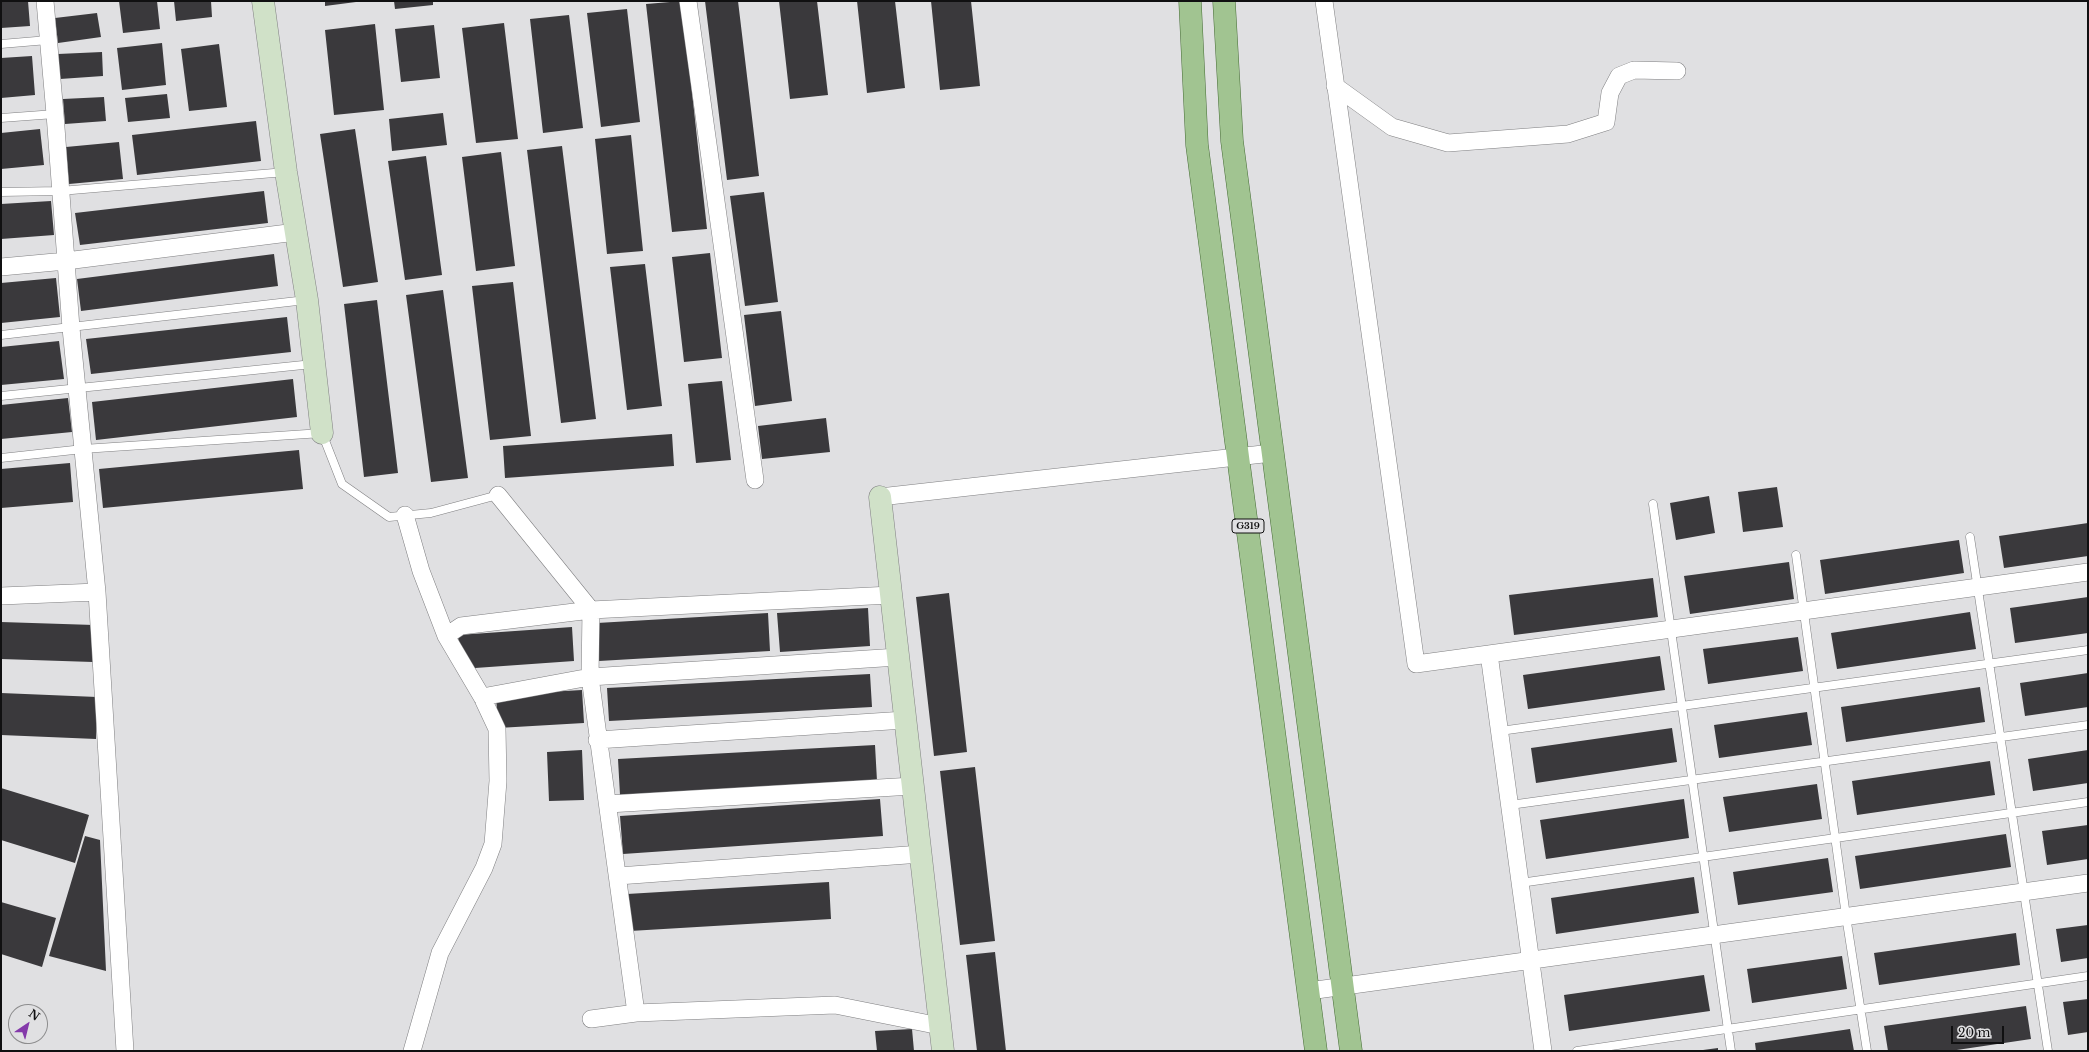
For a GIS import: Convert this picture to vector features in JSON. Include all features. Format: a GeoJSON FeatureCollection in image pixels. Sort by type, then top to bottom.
{"type":"FeatureCollection","features":[{"type":"Feature","properties":{"kind":"main road","name":"G319"},"geometry":{"type":"LineString","coordinates":[[1190,1],[1197,145],[1316,1051]]}},
{"type":"Feature","properties":{"kind":"main road"},"geometry":{"type":"LineString","coordinates":[[1224,1],[1232,142],[1351,1051]]}},
{"type":"Feature","properties":{"kind":"street"},"geometry":{"type":"LineString","coordinates":[[45,1],[71,328],[97,592],[125,1051]]}},
{"type":"Feature","properties":{"kind":"street"},"geometry":{"type":"LineString","coordinates":[[263,1],[286,172],[308,300],[322,433]]}},
{"type":"Feature","properties":{"kind":"street"},"geometry":{"type":"LineString","coordinates":[[688,1],[754,480]]}},
{"type":"Feature","properties":{"kind":"street"},"geometry":{"type":"LineString","coordinates":[[1324,1],[1416,664],[2088,572]]}},
{"type":"Feature","properties":{"kind":"street"},"geometry":{"type":"LineString","coordinates":[[1335,86],[1392,127],[1448,143],[1568,134],[1606,122],[1610,93],[1620,76],[1634,70],[1677,71]]}},
{"type":"Feature","properties":{"kind":"street"},"geometry":{"type":"LineString","coordinates":[[1,267],[66,261],[296,232]]}},
{"type":"Feature","properties":{"kind":"street"},"geometry":{"type":"LineString","coordinates":[[943,1051],[880,497],[1238,455],[1272,453]]}},
{"type":"Feature","properties":{"kind":"street"},"geometry":{"type":"LineString","coordinates":[[498,495],[591,610],[590,677],[597,740],[608,804],[636,1013]]}},
{"type":"Feature","properties":{"kind":"street"},"geometry":{"type":"LineString","coordinates":[[405,515],[421,571],[446,636],[482,697],[497,729],[498,781],[492,844],[484,868],[440,953],[412,1051]]}},
{"type":"Feature","properties":{"kind":"street"},"geometry":{"type":"LineString","coordinates":[[1,596],[97,592]]}},
{"type":"Feature","properties":{"kind":"street"},"geometry":{"type":"LineString","coordinates":[[446,636],[461,626],[591,610],[891,595]]}},
{"type":"Feature","properties":{"kind":"street"},"geometry":{"type":"LineString","coordinates":[[1489,654],[1543,1051]]}},
{"type":"Feature","properties":{"kind":"street"},"geometry":{"type":"LineString","coordinates":[[482,697],[590,677],[898,657]]}},
{"type":"Feature","properties":{"kind":"street"},"geometry":{"type":"LineString","coordinates":[[597,740],[905,720]]}},
{"type":"Feature","properties":{"kind":"street"},"geometry":{"type":"LineString","coordinates":[[608,804],[913,786]]}},
{"type":"Feature","properties":{"kind":"street"},"geometry":{"type":"LineString","coordinates":[[618,876],[921,854]]}},
{"type":"Feature","properties":{"kind":"street"},"geometry":{"type":"LineString","coordinates":[[1308,991],[2088,883]]}},
{"type":"Feature","properties":{"kind":"street"},"geometry":{"type":"LineString","coordinates":[[591,1019],[636,1013],[835,1005],[940,1026]]}},
{"type":"Feature","properties":{"kind":"lane"},"geometry":{"type":"LineString","coordinates":[[1,44],[48,40]]}},
{"type":"Feature","properties":{"kind":"lane"},"geometry":{"type":"LineString","coordinates":[[1,118],[55,114]]}},
{"type":"Feature","properties":{"kind":"lane"},"geometry":{"type":"LineString","coordinates":[[1,192],[60,191],[286,172]]}},
{"type":"Feature","properties":{"kind":"lane"},"geometry":{"type":"LineString","coordinates":[[1,335],[308,300]]}},
{"type":"Feature","properties":{"kind":"lane"},"geometry":{"type":"LineString","coordinates":[[1,396],[314,364]]}},
{"type":"Feature","properties":{"kind":"lane"},"geometry":{"type":"LineString","coordinates":[[1,458],[83,449],[322,433],[342,484],[389,517],[431,513],[498,495]]}},
{"type":"Feature","properties":{"kind":"lane"},"geometry":{"type":"LineString","coordinates":[[1653,504],[1731,1051]]}},
{"type":"Feature","properties":{"kind":"lane"},"geometry":{"type":"LineString","coordinates":[[1970,537],[2048,1051]]}},
{"type":"Feature","properties":{"kind":"lane"},"geometry":{"type":"LineString","coordinates":[[1796,555],[1846,916],[1867,1051]]}},
{"type":"Feature","properties":{"kind":"lane"},"geometry":{"type":"LineString","coordinates":[[1500,732],[1682,705],[2088,650]]}},
{"type":"Feature","properties":{"kind":"lane"},"geometry":{"type":"LineString","coordinates":[[1510,804],[2088,725]]}},
{"type":"Feature","properties":{"kind":"lane"},"geometry":{"type":"LineString","coordinates":[[1520,882],[2088,802]]}},
{"type":"Feature","properties":{"kind":"lane"},"geometry":{"type":"LineString","coordinates":[[1577,1051],[2088,976]]}},
{"type":"Feature","properties":{"kind":"building"},"geometry":{"type":"Polygon","coordinates":[[[1,1],[28,1],[30,26],[1,28],[1,1]]]}},
{"type":"Feature","properties":{"kind":"building"},"geometry":{"type":"Polygon","coordinates":[[[119,1],[157,1],[160,29],[123,33],[119,1]]]}},
{"type":"Feature","properties":{"kind":"building"},"geometry":{"type":"Polygon","coordinates":[[[174,1],[211,1],[212,17],[176,21],[174,1]]]}},
{"type":"Feature","properties":{"kind":"building"},"geometry":{"type":"Polygon","coordinates":[[[325,1],[356,1],[356,2],[325,6],[325,1]]]}},
{"type":"Feature","properties":{"kind":"building"},"geometry":{"type":"Polygon","coordinates":[[[394,1],[433,1],[433,5],[395,9],[394,1]]]}},
{"type":"Feature","properties":{"kind":"building"},"geometry":{"type":"Polygon","coordinates":[[[682,1],[707,229],[672,232],[646,4],[682,1]]]}},
{"type":"Feature","properties":{"kind":"building"},"geometry":{"type":"Polygon","coordinates":[[[705,1],[738,1],[759,176],[727,180],[705,1]]]}},
{"type":"Feature","properties":{"kind":"building"},"geometry":{"type":"Polygon","coordinates":[[[779,1],[817,1],[828,95],[790,99],[779,1]]]}},
{"type":"Feature","properties":{"kind":"building"},"geometry":{"type":"Polygon","coordinates":[[[857,1],[895,1],[905,88],[867,93],[857,1]]]}},
{"type":"Feature","properties":{"kind":"building"},"geometry":{"type":"Polygon","coordinates":[[[931,1],[971,1],[980,86],[940,90],[931,1]]]}},
{"type":"Feature","properties":{"kind":"building"},"geometry":{"type":"Polygon","coordinates":[[[627,9],[640,122],[601,127],[587,13],[627,9]]]}},
{"type":"Feature","properties":{"kind":"building"},"geometry":{"type":"Polygon","coordinates":[[[97,13],[101,37],[58,43],[55,18],[97,13]]]}},
{"type":"Feature","properties":{"kind":"building"},"geometry":{"type":"Polygon","coordinates":[[[569,15],[583,128],[543,133],[530,19],[569,15]]]}},
{"type":"Feature","properties":{"kind":"building"},"geometry":{"type":"Polygon","coordinates":[[[504,23],[518,139],[476,143],[462,28],[504,23]]]}},
{"type":"Feature","properties":{"kind":"building"},"geometry":{"type":"Polygon","coordinates":[[[375,24],[384,110],[334,115],[325,30],[375,24]]]}},
{"type":"Feature","properties":{"kind":"building"},"geometry":{"type":"Polygon","coordinates":[[[434,25],[440,78],[401,82],[395,29],[434,25]]]}},
{"type":"Feature","properties":{"kind":"building"},"geometry":{"type":"Polygon","coordinates":[[[162,43],[166,85],[122,90],[117,48],[162,43]]]}},
{"type":"Feature","properties":{"kind":"building"},"geometry":{"type":"Polygon","coordinates":[[[219,44],[227,107],[189,111],[181,49],[219,44]]]}},
{"type":"Feature","properties":{"kind":"building"},"geometry":{"type":"Polygon","coordinates":[[[102,52],[103,76],[60,79],[58,54],[102,52]]]}},
{"type":"Feature","properties":{"kind":"building"},"geometry":{"type":"Polygon","coordinates":[[[32,56],[35,95],[1,98],[1,58],[32,56]]]}},
{"type":"Feature","properties":{"kind":"building"},"geometry":{"type":"Polygon","coordinates":[[[167,94],[170,118],[128,122],[125,98],[167,94]]]}},
{"type":"Feature","properties":{"kind":"building"},"geometry":{"type":"Polygon","coordinates":[[[104,97],[106,121],[65,124],[63,99],[104,97]]]}},
{"type":"Feature","properties":{"kind":"building"},"geometry":{"type":"Polygon","coordinates":[[[443,113],[447,145],[392,151],[389,119],[443,113]]]}},
{"type":"Feature","properties":{"kind":"building"},"geometry":{"type":"Polygon","coordinates":[[[256,121],[261,161],[137,175],[132,135],[256,121]]]}},
{"type":"Feature","properties":{"kind":"building"},"geometry":{"type":"Polygon","coordinates":[[[40,129],[44,165],[1,169],[1,133],[40,129]]]}},
{"type":"Feature","properties":{"kind":"building"},"geometry":{"type":"Polygon","coordinates":[[[355,129],[378,282],[343,287],[320,134],[355,129]]]}},
{"type":"Feature","properties":{"kind":"building"},"geometry":{"type":"Polygon","coordinates":[[[631,135],[643,251],[607,254],[595,139],[631,135]]]}},
{"type":"Feature","properties":{"kind":"building"},"geometry":{"type":"Polygon","coordinates":[[[119,142],[123,179],[69,184],[66,147],[119,142]]]}},
{"type":"Feature","properties":{"kind":"building"},"geometry":{"type":"Polygon","coordinates":[[[562,146],[596,419],[561,423],[527,150],[562,146]]]}},
{"type":"Feature","properties":{"kind":"building"},"geometry":{"type":"Polygon","coordinates":[[[501,152],[515,266],[476,271],[462,157],[501,152]]]}},
{"type":"Feature","properties":{"kind":"building"},"geometry":{"type":"Polygon","coordinates":[[[426,156],[442,275],[405,280],[388,161],[426,156]]]}},
{"type":"Feature","properties":{"kind":"building"},"geometry":{"type":"Polygon","coordinates":[[[264,191],[268,223],[80,245],[75,213],[264,191]]]}},
{"type":"Feature","properties":{"kind":"building"},"geometry":{"type":"Polygon","coordinates":[[[764,192],[778,302],[745,306],[730,196],[764,192]]]}},
{"type":"Feature","properties":{"kind":"building"},"geometry":{"type":"Polygon","coordinates":[[[51,201],[54,235],[1,239],[1,204],[51,201]]]}},
{"type":"Feature","properties":{"kind":"building"},"geometry":{"type":"Polygon","coordinates":[[[710,253],[722,358],[684,362],[672,257],[710,253]]]}},
{"type":"Feature","properties":{"kind":"building"},"geometry":{"type":"Polygon","coordinates":[[[274,254],[278,286],[81,311],[77,279],[274,254]]]}},
{"type":"Feature","properties":{"kind":"building"},"geometry":{"type":"Polygon","coordinates":[[[645,264],[662,406],[627,410],[610,267],[645,264]]]}},
{"type":"Feature","properties":{"kind":"building"},"geometry":{"type":"Polygon","coordinates":[[[56,278],[60,317],[1,323],[1,283],[56,278]]]}},
{"type":"Feature","properties":{"kind":"building"},"geometry":{"type":"Polygon","coordinates":[[[513,282],[531,436],[490,440],[472,286],[513,282]]]}},
{"type":"Feature","properties":{"kind":"building"},"geometry":{"type":"Polygon","coordinates":[[[443,290],[468,478],[431,482],[406,295],[443,290]]]}},
{"type":"Feature","properties":{"kind":"building"},"geometry":{"type":"Polygon","coordinates":[[[377,300],[398,473],[364,477],[344,304],[377,300]]]}},
{"type":"Feature","properties":{"kind":"building"},"geometry":{"type":"Polygon","coordinates":[[[781,311],[792,401],[755,406],[744,315],[781,311]]]}},
{"type":"Feature","properties":{"kind":"building"},"geometry":{"type":"Polygon","coordinates":[[[287,317],[291,352],[91,374],[86,339],[287,317]]]}},
{"type":"Feature","properties":{"kind":"building"},"geometry":{"type":"Polygon","coordinates":[[[59,341],[64,379],[1,385],[1,347],[59,341]]]}},
{"type":"Feature","properties":{"kind":"building"},"geometry":{"type":"Polygon","coordinates":[[[293,379],[297,417],[96,440],[92,402],[293,379]]]}},
{"type":"Feature","properties":{"kind":"building"},"geometry":{"type":"Polygon","coordinates":[[[722,381],[731,460],[696,463],[688,384],[722,381]]]}},
{"type":"Feature","properties":{"kind":"building"},"geometry":{"type":"Polygon","coordinates":[[[68,398],[72,432],[1,439],[1,405],[68,398]]]}},
{"type":"Feature","properties":{"kind":"building"},"geometry":{"type":"Polygon","coordinates":[[[826,418],[830,452],[762,459],[758,426],[826,418]]]}},
{"type":"Feature","properties":{"kind":"building"},"geometry":{"type":"Polygon","coordinates":[[[672,434],[674,466],[505,478],[503,446],[672,434]]]}},
{"type":"Feature","properties":{"kind":"building"},"geometry":{"type":"Polygon","coordinates":[[[299,450],[303,489],[103,508],[99,469],[299,450]]]}},
{"type":"Feature","properties":{"kind":"building"},"geometry":{"type":"Polygon","coordinates":[[[70,463],[73,502],[1,508],[1,469],[70,463]]]}},
{"type":"Feature","properties":{"kind":"building"},"geometry":{"type":"Polygon","coordinates":[[[1777,487],[1783,527],[1743,532],[1738,492],[1777,487]]]}},
{"type":"Feature","properties":{"kind":"building"},"geometry":{"type":"Polygon","coordinates":[[[1709,496],[1715,533],[1676,540],[1670,503],[1709,496]]]}},
{"type":"Feature","properties":{"kind":"building"},"geometry":{"type":"Polygon","coordinates":[[[2088,523],[2088,556],[2004,568],[1999,536],[2088,523]]]}},
{"type":"Feature","properties":{"kind":"building"},"geometry":{"type":"Polygon","coordinates":[[[1959,540],[1964,573],[1825,594],[1820,560],[1959,540]]]}},
{"type":"Feature","properties":{"kind":"building"},"geometry":{"type":"Polygon","coordinates":[[[1789,562],[1794,599],[1690,614],[1684,576],[1789,562]]]}},
{"type":"Feature","properties":{"kind":"building"},"geometry":{"type":"Polygon","coordinates":[[[1653,578],[1658,617],[1514,635],[1509,595],[1653,578]]]}},
{"type":"Feature","properties":{"kind":"building"},"geometry":{"type":"Polygon","coordinates":[[[949,593],[967,752],[934,756],[916,597],[949,593]]]}},
{"type":"Feature","properties":{"kind":"building"},"geometry":{"type":"Polygon","coordinates":[[[2088,597],[2088,633],[2015,643],[2010,608],[2088,597]]]}},
{"type":"Feature","properties":{"kind":"building"},"geometry":{"type":"Polygon","coordinates":[[[868,608],[870,646],[780,652],[777,613],[868,608]]]}},
{"type":"Feature","properties":{"kind":"building"},"geometry":{"type":"Polygon","coordinates":[[[1970,612],[1976,649],[1837,669],[1831,633],[1970,612]]]}},
{"type":"Feature","properties":{"kind":"building"},"geometry":{"type":"Polygon","coordinates":[[[768,613],[770,651],[599,661],[597,623],[768,613]]]}},
{"type":"Feature","properties":{"kind":"building"},"geometry":{"type":"Polygon","coordinates":[[[1,622],[94,625],[93,662],[1,659],[1,622]]]}},
{"type":"Feature","properties":{"kind":"building"},"geometry":{"type":"Polygon","coordinates":[[[572,627],[574,661],[461,669],[458,635],[572,627]]]}},
{"type":"Feature","properties":{"kind":"building"},"geometry":{"type":"Polygon","coordinates":[[[1798,637],[1803,671],[1708,684],[1703,649],[1798,637]]]}},
{"type":"Feature","properties":{"kind":"building"},"geometry":{"type":"Polygon","coordinates":[[[1660,656],[1665,690],[1528,709],[1523,675],[1660,656]]]}},
{"type":"Feature","properties":{"kind":"building"},"geometry":{"type":"Polygon","coordinates":[[[2088,673],[2088,707],[2025,716],[2020,683],[2088,673]]]}},
{"type":"Feature","properties":{"kind":"building"},"geometry":{"type":"Polygon","coordinates":[[[870,674],[872,707],[609,721],[607,688],[870,674]]]}},
{"type":"Feature","properties":{"kind":"building"},"geometry":{"type":"Polygon","coordinates":[[[1980,687],[1985,722],[1846,742],[1841,707],[1980,687]]]}},
{"type":"Feature","properties":{"kind":"building"},"geometry":{"type":"Polygon","coordinates":[[[582,690],[584,723],[498,728],[496,695],[582,690]]]}},
{"type":"Feature","properties":{"kind":"building"},"geometry":{"type":"Polygon","coordinates":[[[1,693],[97,697],[96,739],[1,735],[1,693]]]}},
{"type":"Feature","properties":{"kind":"building"},"geometry":{"type":"Polygon","coordinates":[[[1807,712],[1812,745],[1719,758],[1714,725],[1807,712]]]}},
{"type":"Feature","properties":{"kind":"building"},"geometry":{"type":"Polygon","coordinates":[[[1672,728],[1677,762],[1536,783],[1531,748],[1672,728]]]}},
{"type":"Feature","properties":{"kind":"building"},"geometry":{"type":"Polygon","coordinates":[[[875,745],[877,781],[620,795],[618,759],[875,745]]]}},
{"type":"Feature","properties":{"kind":"building"},"geometry":{"type":"Polygon","coordinates":[[[582,750],[584,800],[549,801],[547,752],[582,750]]]}},
{"type":"Feature","properties":{"kind":"building"},"geometry":{"type":"Polygon","coordinates":[[[2088,750],[2088,783],[2033,791],[2028,759],[2088,750]]]}},
{"type":"Feature","properties":{"kind":"building"},"geometry":{"type":"Polygon","coordinates":[[[1990,761],[1995,795],[1857,815],[1852,781],[1990,761]]]}},
{"type":"Feature","properties":{"kind":"building"},"geometry":{"type":"Polygon","coordinates":[[[975,767],[995,941],[960,945],[940,771],[975,767]]]}},
{"type":"Feature","properties":{"kind":"building"},"geometry":{"type":"Polygon","coordinates":[[[1817,784],[1822,819],[1729,832],[1723,797],[1817,784]]]}},
{"type":"Feature","properties":{"kind":"building"},"geometry":{"type":"Polygon","coordinates":[[[1,788],[89,815],[75,863],[1,840],[1,788]]]}},
{"type":"Feature","properties":{"kind":"building"},"geometry":{"type":"Polygon","coordinates":[[[880,799],[883,836],[623,854],[620,816],[880,799]]]}},
{"type":"Feature","properties":{"kind":"building"},"geometry":{"type":"Polygon","coordinates":[[[1684,799],[1689,838],[1546,859],[1540,820],[1684,799]]]}},
{"type":"Feature","properties":{"kind":"building"},"geometry":{"type":"Polygon","coordinates":[[[2088,825],[2088,859],[2047,865],[2042,831],[2088,825]]]}},
{"type":"Feature","properties":{"kind":"building"},"geometry":{"type":"Polygon","coordinates":[[[2006,834],[2011,867],[1860,889],[1855,856],[2006,834]]]}},
{"type":"Feature","properties":{"kind":"building"},"geometry":{"type":"Polygon","coordinates":[[[85,836],[100,840],[106,971],[49,956],[85,836]]]}},
{"type":"Feature","properties":{"kind":"building"},"geometry":{"type":"Polygon","coordinates":[[[1828,858],[1833,892],[1738,905],[1733,872],[1828,858]]]}},
{"type":"Feature","properties":{"kind":"building"},"geometry":{"type":"Polygon","coordinates":[[[1694,877],[1699,913],[1556,934],[1551,898],[1694,877]]]}},
{"type":"Feature","properties":{"kind":"building"},"geometry":{"type":"Polygon","coordinates":[[[829,882],[831,919],[630,931],[627,894],[829,882]]]}},
{"type":"Feature","properties":{"kind":"building"},"geometry":{"type":"Polygon","coordinates":[[[1,902],[56,918],[42,967],[1,954],[1,902]]]}},
{"type":"Feature","properties":{"kind":"building"},"geometry":{"type":"Polygon","coordinates":[[[2088,925],[2088,958],[2061,962],[2056,929],[2088,925]]]}},
{"type":"Feature","properties":{"kind":"building"},"geometry":{"type":"Polygon","coordinates":[[[2016,933],[2020,965],[1879,985],[1874,953],[2016,933]]]}},
{"type":"Feature","properties":{"kind":"building"},"geometry":{"type":"Polygon","coordinates":[[[995,952],[1006,1051],[977,1051],[966,955],[995,952]]]}},
{"type":"Feature","properties":{"kind":"building"},"geometry":{"type":"Polygon","coordinates":[[[1842,956],[1847,989],[1752,1003],[1747,969],[1842,956]]]}},
{"type":"Feature","properties":{"kind":"building"},"geometry":{"type":"Polygon","coordinates":[[[1704,975],[1710,1011],[1569,1031],[1564,995],[1704,975]]]}},
{"type":"Feature","properties":{"kind":"building"},"geometry":{"type":"Polygon","coordinates":[[[2088,999],[2088,1032],[2068,1035],[2063,1002],[2088,999]]]}},
{"type":"Feature","properties":{"kind":"building"},"geometry":{"type":"Polygon","coordinates":[[[2026,1006],[2031,1039],[1950,1051],[1888,1051],[1884,1026],[2026,1006]]]}},
{"type":"Feature","properties":{"kind":"building"},"geometry":{"type":"Polygon","coordinates":[[[912,1029],[914,1051],[877,1051],[875,1031],[912,1029]]]}},
{"type":"Feature","properties":{"kind":"building"},"geometry":{"type":"Polygon","coordinates":[[[1850,1029],[1854,1051],[1756,1051],[1755,1043],[1850,1029]]]}},
{"type":"Feature","properties":{"kind":"building"},"geometry":{"type":"Polygon","coordinates":[[[1718,1048],[1718,1051],[1703,1051],[1703,1050],[1718,1048]]]}}]}
